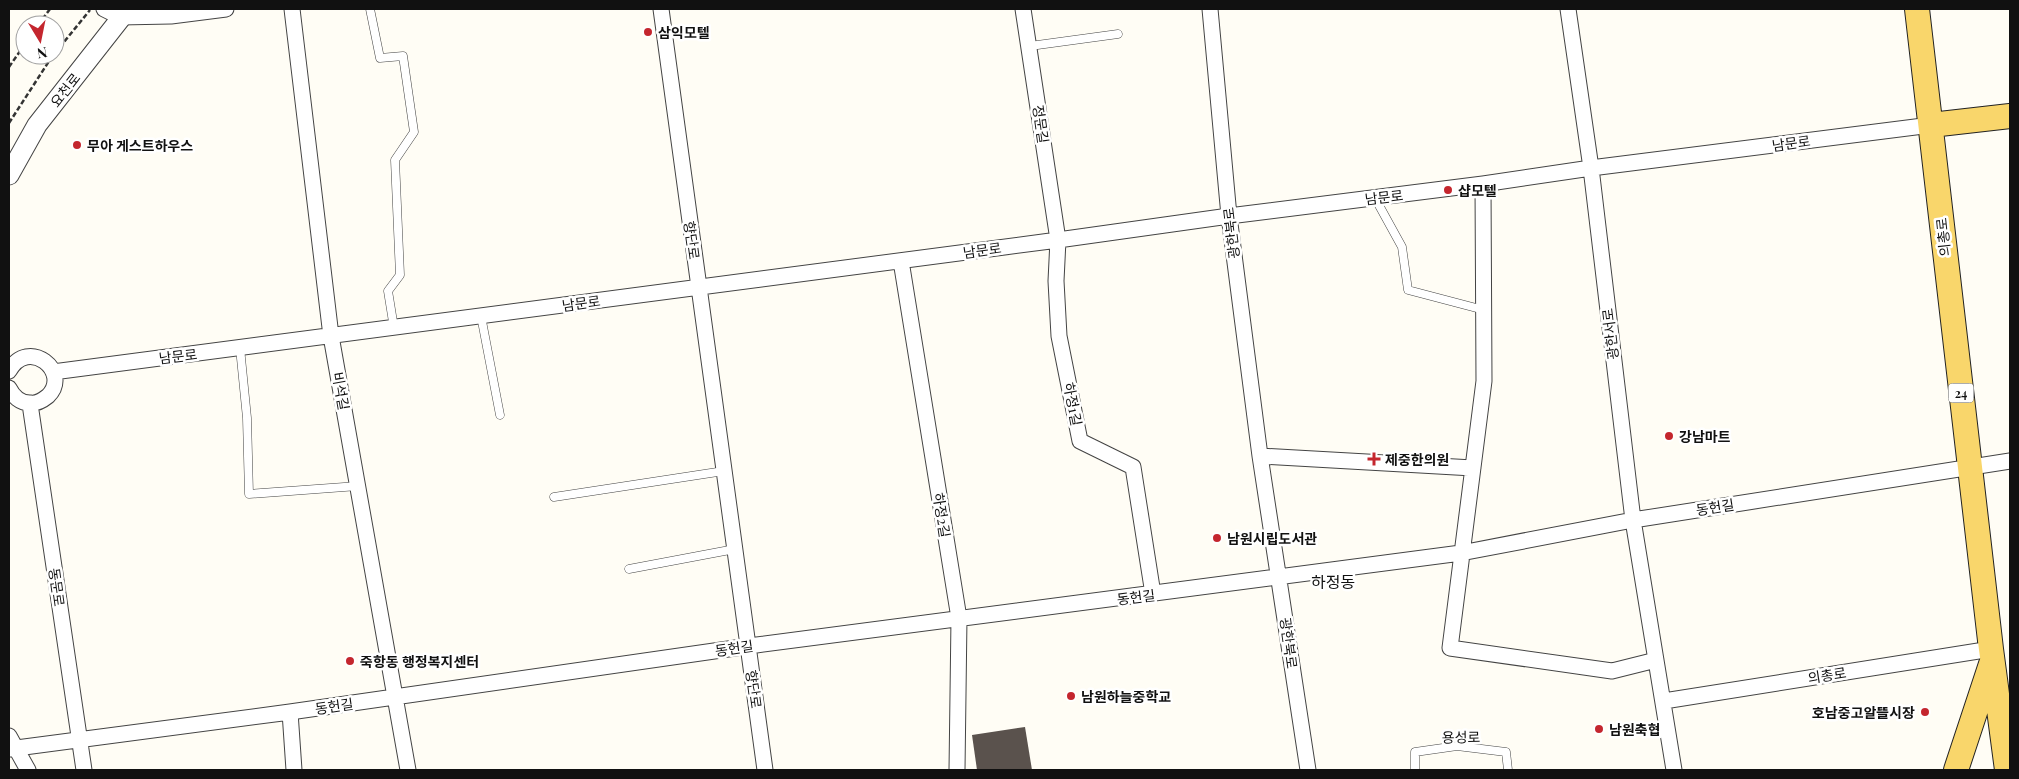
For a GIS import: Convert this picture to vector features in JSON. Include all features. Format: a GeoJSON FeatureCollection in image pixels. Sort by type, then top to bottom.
{"type":"FeatureCollection","features":[{"type":"Feature","properties":{"kind":"main road","name":"의총로"},"geometry":{"type":"LineString","coordinates":[[1917,9],[1969,466],[2007,770]]}},
{"type":"Feature","properties":{"kind":"main road","name":"남문로"},"geometry":{"type":"LineString","coordinates":[[1931,125],[2010,116]]}},
{"type":"Feature","properties":{"kind":"main road","name":"24"},"geometry":{"type":"LineString","coordinates":[[1956,770],[1992,655]]}},
{"type":"Feature","properties":{"kind":"street"},"geometry":{"type":"LineString","coordinates":[[117,12],[171,16],[226,9]]}},
{"type":"Feature","properties":{"kind":"street","name":"비석길"},"geometry":{"type":"LineString","coordinates":[[292,9],[332,336],[408,770]]}},
{"type":"Feature","properties":{"kind":"street","name":"향단로"},"geometry":{"type":"LineString","coordinates":[[661,9],[765,770]]}},
{"type":"Feature","properties":{"kind":"street","name":"정문길"},"geometry":{"type":"LineString","coordinates":[[1023,9],[1058,240]]}},
{"type":"Feature","properties":{"kind":"street","name":"광한북로"},"geometry":{"type":"LineString","coordinates":[[1210,9],[1228,216],[1260,456],[1308,770]]}},
{"type":"Feature","properties":{"kind":"street","name":"광한서로"},"geometry":{"type":"LineString","coordinates":[[1568,9],[1591,168],[1632,520],[1664,701],[1674,770]]}},
{"type":"Feature","properties":{"kind":"street","name":"요천로"},"geometry":{"type":"LineString","coordinates":[[9,175],[37,125],[117,12]]}},
{"type":"Feature","properties":{"kind":"street","name":"남문로"},"geometry":{"type":"LineString","coordinates":[[53,372],[699,288],[1591,168],[1931,125]]}},
{"type":"Feature","properties":{"kind":"street"},"geometry":{"type":"LineString","coordinates":[[1483,184],[1484,381],[1450,648],[1612,671],[1656,660]]}},
{"type":"Feature","properties":{"kind":"street","name":"하정1길"},"geometry":{"type":"LineString","coordinates":[[1058,240],[1056,281],[1059,336],[1080,441],[1133,467],[1154,594]]}},
{"type":"Feature","properties":{"kind":"street","name":"하정2길"},"geometry":{"type":"LineString","coordinates":[[901,261],[959,618],[957,770]]}},
{"type":"Feature","properties":{"kind":"street"},"geometry":{"type":"LineString","coordinates":[[9,369],[17,360],[30,356],[44,360],[53,372],[55,380],[50,394],[44,399],[30,404],[16,398],[9,388]]}},
{"type":"Feature","properties":{"kind":"street","name":"동문로"},"geometry":{"type":"LineString","coordinates":[[30,404],[84,770]]}},
{"type":"Feature","properties":{"kind":"street"},"geometry":{"type":"LineString","coordinates":[[1260,456],[1473,468]]}},
{"type":"Feature","properties":{"kind":"street"},"geometry":{"type":"LineString","coordinates":[[1969,466],[2010,461]]}},
{"type":"Feature","properties":{"kind":"street","name":"동헌길"},"geometry":{"type":"LineString","coordinates":[[11,744],[80,742],[748,646],[1461,554],[1632,520],[1969,466]]}},
{"type":"Feature","properties":{"kind":"street","name":"의총로"},"geometry":{"type":"LineString","coordinates":[[1664,701],[1992,655]]}},
{"type":"Feature","properties":{"kind":"street"},"geometry":{"type":"LineString","coordinates":[[290,712],[294,770]]}},
{"type":"Feature","properties":{"kind":"street"},"geometry":{"type":"LineString","coordinates":[[11,744],[28,770]]}},
{"type":"Feature","properties":{"kind":"lane"},"geometry":{"type":"LineString","coordinates":[[370,9],[380,58],[403,56],[414,132],[395,160],[400,275],[388,291],[394,328]]}},
{"type":"Feature","properties":{"kind":"lane"},"geometry":{"type":"LineString","coordinates":[[1030,46],[1118,34]]}},
{"type":"Feature","properties":{"kind":"lane"},"geometry":{"type":"LineString","coordinates":[[1374,198],[1402,247],[1408,290],[1484,310]]}},
{"type":"Feature","properties":{"kind":"lane"},"geometry":{"type":"LineString","coordinates":[[481,316],[500,414]]}},
{"type":"Feature","properties":{"kind":"lane"},"geometry":{"type":"LineString","coordinates":[[240,348],[247,418],[249,494],[358,486]]}},
{"type":"Feature","properties":{"kind":"lane"},"geometry":{"type":"LineString","coordinates":[[554,497],[724,471]]}},
{"type":"Feature","properties":{"kind":"lane"},"geometry":{"type":"LineString","coordinates":[[629,570],[735,549]]}},
{"type":"Feature","properties":{"kind":"lane","name":"용성로"},"geometry":{"type":"LineString","coordinates":[[1415,770],[1415,752],[1457,746],[1506,752],[1508,770]]}},
{"type":"Feature","properties":{"kind":"path"},"geometry":{"type":"LineString","coordinates":[[65,41],[91,9]]}},
{"type":"Feature","properties":{"kind":"path"},"geometry":{"type":"LineString","coordinates":[[9,124],[47,65]]}},
{"type":"Feature","properties":{"kind":"building"},"geometry":{"type":"Polygon","coordinates":[[[1025,727],[1032,770],[977,770],[972,735],[1025,727]]]}},
{"type":"Feature","properties":{"kind":"place","name":"삼익모텔"},"geometry":{"type":"Point","coordinates":[648,32]}},
{"type":"Feature","properties":{"kind":"place","name":"무아 게스트하우스"},"geometry":{"type":"Point","coordinates":[77,145]}},
{"type":"Feature","properties":{"kind":"place","name":"샵모텔"},"geometry":{"type":"Point","coordinates":[1448,190]}},
{"type":"Feature","properties":{"kind":"place","name":"강남마트"},"geometry":{"type":"Point","coordinates":[1669,436]}},
{"type":"Feature","properties":{"kind":"place","name":"제중한의원"},"geometry":{"type":"Point","coordinates":[1374,459]}},
{"type":"Feature","properties":{"kind":"place","name":"남원시립도서관"},"geometry":{"type":"Point","coordinates":[1217,538]}},
{"type":"Feature","properties":{"kind":"place","name":"죽항동 행정복지센터"},"geometry":{"type":"Point","coordinates":[350,661]}},
{"type":"Feature","properties":{"kind":"place","name":"남원하늘중학교"},"geometry":{"type":"Point","coordinates":[1071,696]}},
{"type":"Feature","properties":{"kind":"place","name":"호남중고알뜰시장"},"geometry":{"type":"Point","coordinates":[1925,712]}},
{"type":"Feature","properties":{"kind":"place","name":"남원축협"},"geometry":{"type":"Point","coordinates":[1599,729]}},
{"type":"Feature","properties":{"kind":"district","name":"하정동"},"geometry":{"type":"Point","coordinates":[1333,581]}}]}
